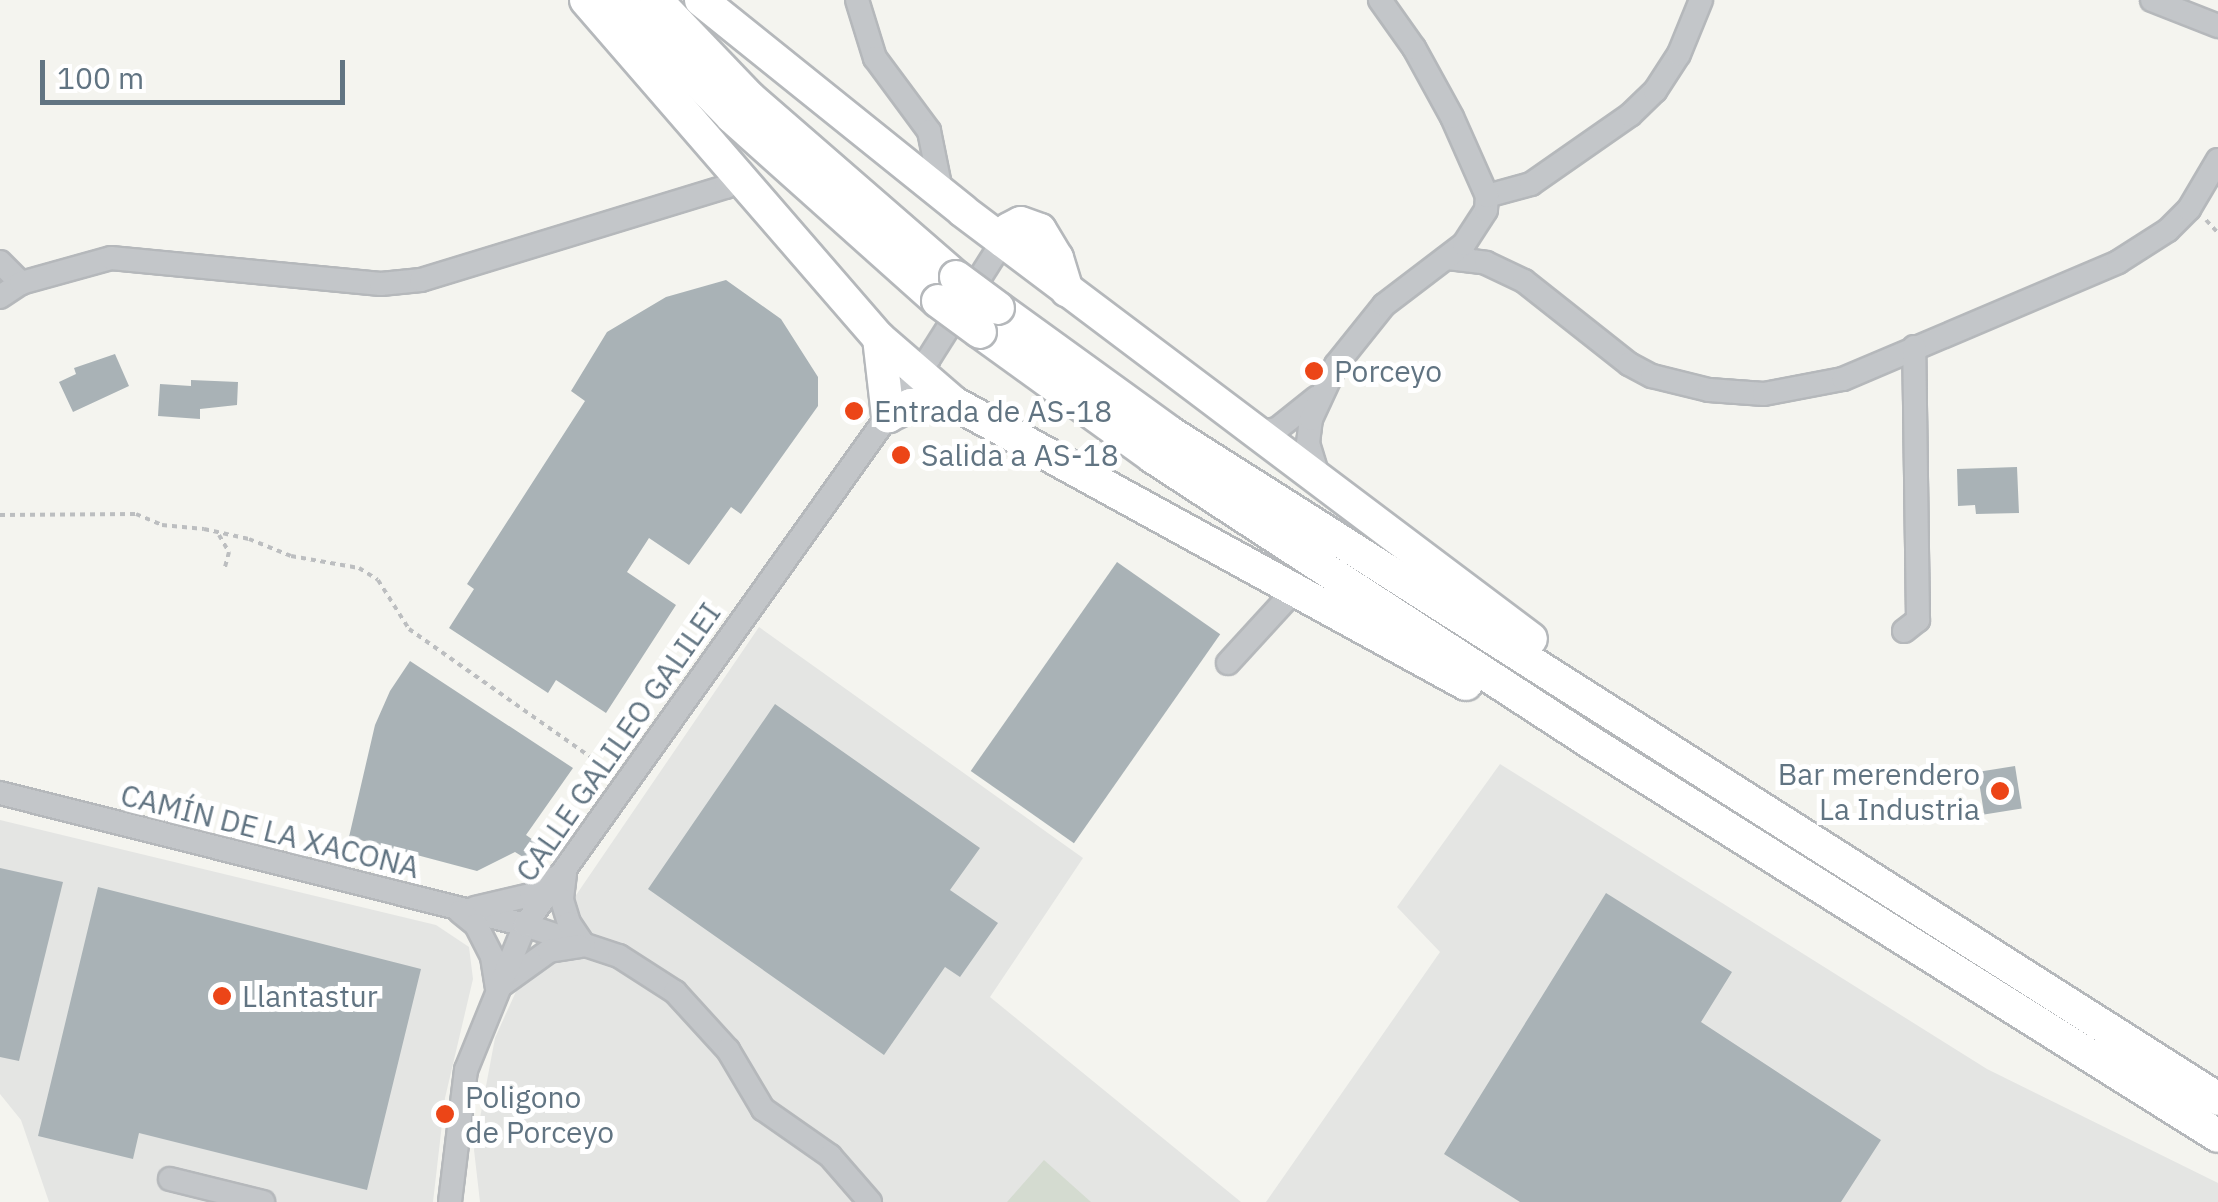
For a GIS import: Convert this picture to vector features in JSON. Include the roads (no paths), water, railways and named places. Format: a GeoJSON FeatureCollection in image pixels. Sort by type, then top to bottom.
{"type":"FeatureCollection","features":[{"type":"Feature","properties":{"kind":"highway"},"geometry":{"type":"LineString","coordinates":[[586,0],[879,338],[923,366],[954,403],[1519,713],[1590,742]]}},
{"type":"Feature","properties":{"kind":"highway"},"geometry":{"type":"LineString","coordinates":[[618,0],[732,117],[989,320],[1153,457],[1590,742],[2218,1136]]}},
{"type":"Feature","properties":{"kind":"highway"},"geometry":{"type":"LineString","coordinates":[[656,0],[748,97],[947,288]]}},
{"type":"Feature","properties":{"kind":"highway"},"geometry":{"type":"LineString","coordinates":[[702,0],[1003,242],[1009,229],[1021,222],[1040,230],[1057,258],[1067,290],[1195,389],[1274,440],[1538,645],[1630,723]]}},
{"type":"Feature","properties":{"kind":"highway"},"geometry":{"type":"LineString","coordinates":[[989,320],[2218,1099]]}},
{"type":"Feature","properties":{"kind":"highway"},"geometry":{"type":"LineString","coordinates":[[879,338],[888,416],[911,404],[954,403]]}},
{"type":"Feature","properties":{"kind":"street"},"geometry":{"type":"LineString","coordinates":[[858,0],[866,36],[916,135],[918,160],[913,172]]}},
{"type":"Feature","properties":{"kind":"street"},"geometry":{"type":"LineString","coordinates":[[866,36],[868,0]]}},
{"type":"Feature","properties":{"kind":"street"},"geometry":{"type":"LineString","coordinates":[[1274,440],[1318,396],[1353,338],[1384,305],[1448,258],[1476,229],[1486,210],[1487,196],[1452,117],[1414,48],[1380,0]]}},
{"type":"Feature","properties":{"kind":"street"},"geometry":{"type":"LineString","coordinates":[[1487,196],[1531,184],[1630,115],[1655,91],[1679,54],[1701,0]]}},
{"type":"Feature","properties":{"kind":"street"},"geometry":{"type":"LineString","coordinates":[[2152,0],[2218,26]]}},
{"type":"Feature","properties":{"kind":"street"},"geometry":{"type":"LineString","coordinates":[[897,92],[930,131],[942,195]]}},
{"type":"Feature","properties":{"kind":"street"},"geometry":{"type":"LineString","coordinates":[[1448,258],[1486,262],[1524,281],[1629,364],[1652,376],[1709,390],[1764,394],[1842,380],[2144,248],[2189,208],[2218,160]]}},
{"type":"Feature","properties":{"kind":"street"},"geometry":{"type":"LineString","coordinates":[[0,297],[20,283],[110,258],[381,284],[420,280],[726,187],[736,176]]}},
{"type":"Feature","properties":{"kind":"street","name":"CALLE GALILEO GALILEI"},"geometry":{"type":"LineString","coordinates":[[444,1200],[466,1070],[525,925],[923,366],[1003,242]]}},
{"type":"Feature","properties":{"kind":"street"},"geometry":{"type":"LineString","coordinates":[[0,262],[20,283]]}},
{"type":"Feature","properties":{"kind":"street"},"geometry":{"type":"LineString","coordinates":[[1904,631],[1918,620],[1914,347]]}},
{"type":"Feature","properties":{"kind":"street"},"geometry":{"type":"LineString","coordinates":[[1274,440],[1277,429],[1318,396]]}},
{"type":"Feature","properties":{"kind":"street"},"geometry":{"type":"LineString","coordinates":[[1228,663],[1295,590]]}},
{"type":"Feature","properties":{"kind":"street","name":"CAMÍN DE LA XACONA"},"geometry":{"type":"LineString","coordinates":[[0,793],[525,925],[620,956],[676,992],[728,1050],[763,1109],[830,1156],[870,1202]]}},
{"type":"Feature","properties":{"kind":"street"},"geometry":{"type":"LineString","coordinates":[[457,910],[508,904],[531,895],[566,867]]}},
{"type":"Feature","properties":{"kind":"street"},"geometry":{"type":"LineString","coordinates":[[497,990],[522,966],[549,952],[584,945],[569,923],[562,900],[566,867]]}},
{"type":"Feature","properties":{"kind":"street"},"geometry":{"type":"LineString","coordinates":[[457,910],[476,925],[492,957],[497,990]]}},
{"type":"Feature","properties":{"kind":"street"},"geometry":{"type":"LineString","coordinates":[[170,1179],[263,1202]]}},
{"type":"Feature","properties":{"kind":"place","name":"Porceyo"},"geometry":{"type":"Point","coordinates":[1314,371]}},
{"type":"Feature","properties":{"kind":"place","name":"Entrada de AS-18"},"geometry":{"type":"Point","coordinates":[854,411]}},
{"type":"Feature","properties":{"kind":"place","name":"Salida a AS-18"},"geometry":{"type":"Point","coordinates":[901,455]}},
{"type":"Feature","properties":{"kind":"place","name":"Bar merendero La Industria"},"geometry":{"type":"Point","coordinates":[2000,791]}},
{"type":"Feature","properties":{"kind":"place","name":"Llantastur"},"geometry":{"type":"Point","coordinates":[222,996]}},
{"type":"Feature","properties":{"kind":"place","name":"Poligono de Porceyo"},"geometry":{"type":"Point","coordinates":[445,1114]}}]}
